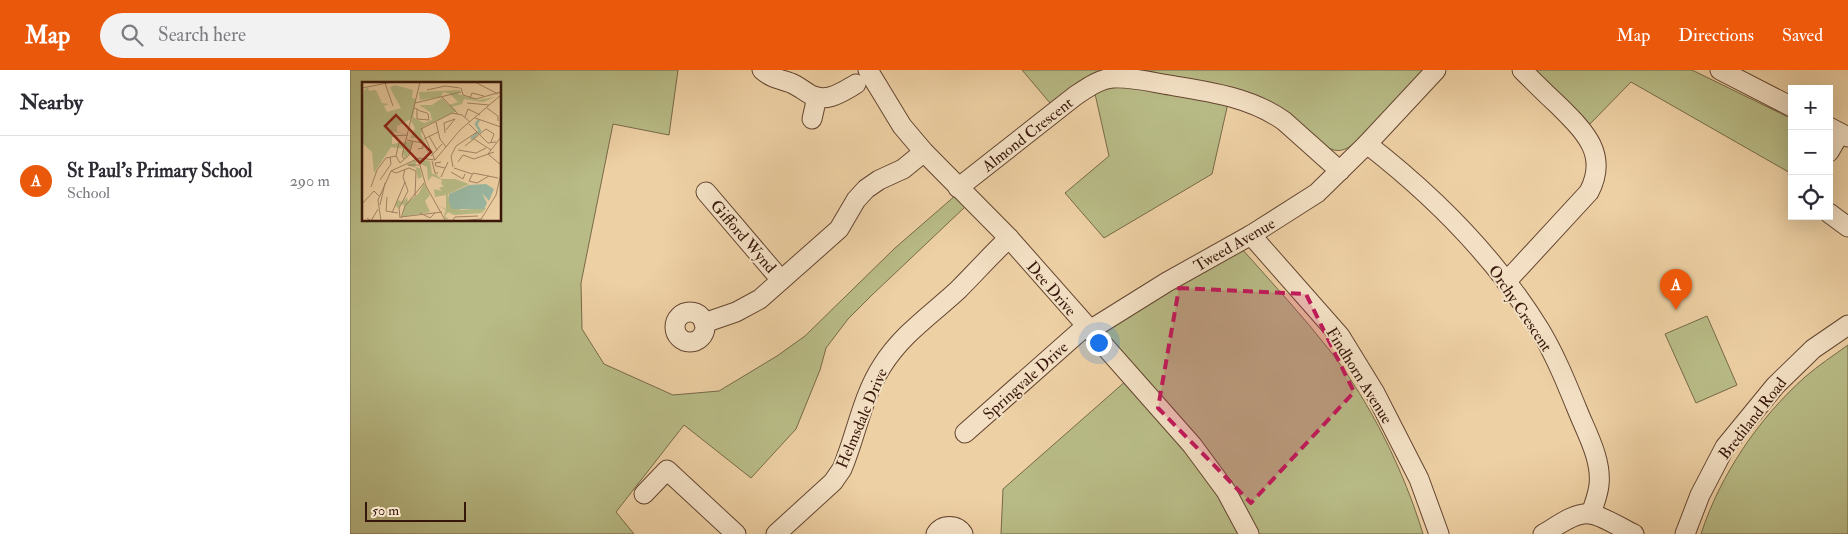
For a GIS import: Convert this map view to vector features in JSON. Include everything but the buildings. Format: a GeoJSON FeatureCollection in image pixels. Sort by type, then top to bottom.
{"type":"FeatureCollection","features":[{"type":"Feature","properties":{"kind":"street"},"geometry":{"type":"LineString","coordinates":[[762,70],[774,78],[793,84],[822,99],[832,97],[862,77]]}},
{"type":"Feature","properties":{"kind":"street","name":"Tweed Avenue"},"geometry":{"type":"LineString","coordinates":[[1088,328],[1251,235],[1317,193],[1367,144],[1436,70]]}},
{"type":"Feature","properties":{"kind":"street"},"geometry":{"type":"LineString","coordinates":[[1506,282],[1589,192],[1594,183],[1596,172],[1593,148],[1581,127],[1522,70]]}},
{"type":"Feature","properties":{"kind":"street"},"geometry":{"type":"LineString","coordinates":[[1720,70],[1788,105]]}},
{"type":"Feature","properties":{"kind":"street","name":"Dee Drive"},"geometry":{"type":"LineString","coordinates":[[862,77],[924,152],[1009,238],[1192,445],[1226,491],[1249,534]]}},
{"type":"Feature","properties":{"kind":"street","name":"Almond Crescent"},"geometry":{"type":"LineString","coordinates":[[958,188],[1075,96],[1091,85],[1112,78],[1125,78],[1182,87],[1233,97],[1251,103],[1284,121],[1340,171]]}},
{"type":"Feature","properties":{"kind":"street"},"geometry":{"type":"LineString","coordinates":[[812,119],[817,97]]}},
{"type":"Feature","properties":{"kind":"street"},"geometry":{"type":"LineString","coordinates":[[1833,144],[1839,133]]}},
{"type":"Feature","properties":{"kind":"street","name":"Orchy Crescent"},"geometry":{"type":"LineString","coordinates":[[1367,144],[1428,195],[1472,240],[1506,282],[1540,330],[1568,386],[1598,465],[1600,485],[1591,514]]}},
{"type":"Feature","properties":{"kind":"street","name":"Gifford Wynd"},"geometry":{"type":"LineString","coordinates":[[704,323],[736,312],[760,299],[839,229],[856,200],[866,189],[879,180],[903,169],[924,152]]}},
{"type":"Feature","properties":{"kind":"street","name":"Gifford Wynd"},"geometry":{"type":"LineString","coordinates":[[706,192],[781,280]]}},
{"type":"Feature","properties":{"kind":"street"},"geometry":{"type":"LineString","coordinates":[[1833,216],[1848,227]]}},
{"type":"Feature","properties":{"kind":"street","name":"Findhorn Avenue"},"geometry":{"type":"LineString","coordinates":[[1251,235],[1340,336],[1375,393],[1419,479],[1439,534]]}},
{"type":"Feature","properties":{"kind":"street","name":"Helmsdale Drive"},"geometry":{"type":"LineString","coordinates":[[776,534],[833,482],[842,469],[873,382],[881,366],[895,348],[912,329],[958,290],[1009,238]]}},
{"type":"Feature","properties":{"kind":"street","name":"Brediland Road"},"geometry":{"type":"LineString","coordinates":[[1685,534],[1700,495],[1725,447],[1775,386],[1812,349],[1848,325]]}},
{"type":"Feature","properties":{"kind":"street","name":"Springvale Drive"},"geometry":{"type":"LineString","coordinates":[[965,434],[1088,328]]}},
{"type":"Feature","properties":{"kind":"street"},"geometry":{"type":"LineString","coordinates":[[644,494],[667,470],[736,534]]}},
{"type":"Feature","properties":{"kind":"street"},"geometry":{"type":"LineString","coordinates":[[1543,534],[1572,518],[1591,514],[1634,534]]}},
{"type":"Feature","properties":{"kind":"street"},"geometry":{"type":"LineString","coordinates":[[936,534],[937,531],[945,527],[955,527],[963,532],[963,534]]}},
{"type":"Feature","properties":{"kind":"highlighted area"},"geometry":{"type":"Polygon","coordinates":[[[1179,288],[1306,294],[1354,392],[1251,503],[1158,408],[1179,288]]]}},
{"type":"Feature","properties":{"kind":"green space"},"geometry":{"type":"Polygon","coordinates":[[[350,70],[678,70],[669,135],[613,124],[581,283],[582,329],[604,364],[673,395],[719,391],[777,356],[805,336],[895,248],[956,195],[966,206],[848,319],[826,348],[820,370],[796,429],[751,478],[684,425],[616,512],[634,534],[350,534],[350,70]]]}},
{"type":"Feature","properties":{"kind":"green space"},"geometry":{"type":"Polygon","coordinates":[[[1022,70],[1425,70],[1355,143],[1340,150],[1334,150],[1324,145],[1293,117],[1275,105],[1254,96],[1231,90],[1212,174],[1104,238],[1065,193],[1109,156],[1091,76],[1050,103],[1022,70]]]}},
{"type":"Feature","properties":{"kind":"green space"},"geometry":{"type":"Polygon","coordinates":[[[1529,70],[1692,70],[1788,117],[1788,172],[1631,82],[1588,126],[1529,70]]]}},
{"type":"Feature","properties":{"kind":"green space"},"geometry":{"type":"Polygon","coordinates":[[[1242,249],[1331,352],[1360,394],[1396,462],[1423,534],[1001,534],[1003,489],[1135,373],[1099,329],[1242,249]]]}},
{"type":"Feature","properties":{"kind":"green space"},"geometry":{"type":"Polygon","coordinates":[[[1707,316],[1737,385],[1696,403],[1665,334],[1707,316]]]}},
{"type":"Feature","properties":{"kind":"green space"},"geometry":{"type":"Polygon","coordinates":[[[1848,345],[1848,534],[1701,534],[1709,512],[1730,469],[1757,429],[1788,393],[1805,377],[1848,345]]]}},
{"type":"Feature","properties":{"kind":"place","name":"St Paul's Primary School"},"geometry":{"type":"Point","coordinates":[1676,310]}}]}
